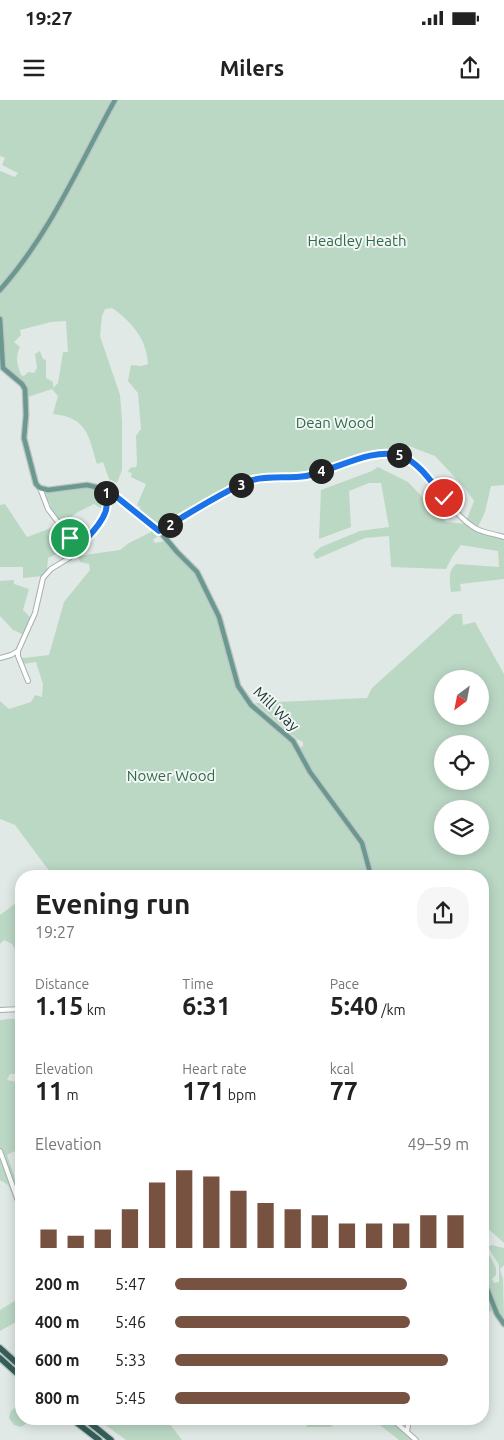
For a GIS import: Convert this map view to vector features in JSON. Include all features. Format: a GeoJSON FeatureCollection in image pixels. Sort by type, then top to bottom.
{"type":"FeatureCollection","features":[{"type":"Feature","properties":{"kind":"highway"},"geometry":{"type":"LineString","coordinates":[[0,1348],[15,1362]]}},
{"type":"Feature","properties":{"kind":"highway"},"geometry":{"type":"LineString","coordinates":[[0,1358],[15,1372]]}},
{"type":"Feature","properties":{"kind":"highway"},"geometry":{"type":"LineString","coordinates":[[80,1425],[99,1440]]}},
{"type":"Feature","properties":{"kind":"highway"},"geometry":{"type":"LineString","coordinates":[[92,1425],[111,1440]]}},
{"type":"Feature","properties":{"kind":"main road"},"geometry":{"type":"LineString","coordinates":[[0,290],[27,258],[46,229],[114,100]]}},
{"type":"Feature","properties":{"kind":"main road"},"geometry":{"type":"LineString","coordinates":[[0,320],[2,365],[5,371],[18,380],[25,389],[24,439],[36,484],[40,488],[54,490],[86,485],[104,487],[108,490]]}},
{"type":"Feature","properties":{"kind":"main road","name":"Mill Way"},"geometry":{"type":"LineString","coordinates":[[108,490],[159,531],[197,572],[207,589],[219,617],[234,675],[242,693],[251,705],[293,741],[310,772],[362,843],[369,870]]}},
{"type":"Feature","properties":{"kind":"main road"},"geometry":{"type":"LineString","coordinates":[[489,1294],[497,1314],[504,1324]]}},
{"type":"Feature","properties":{"kind":"street"},"geometry":{"type":"LineString","coordinates":[[159,531],[228,491],[252,480],[306,476],[358,459],[387,453],[403,456],[422,470],[444,498],[477,530],[504,537]]}},
{"type":"Feature","properties":{"kind":"street"},"geometry":{"type":"LineString","coordinates":[[40,488],[48,509],[70,538],[76,551]]}},
{"type":"Feature","properties":{"kind":"street"},"geometry":{"type":"LineString","coordinates":[[28,681],[18,654],[35,613],[43,578],[50,570],[69,558],[76,551],[105,513],[108,504],[106,493],[108,490]]}},
{"type":"Feature","properties":{"kind":"street"},"geometry":{"type":"LineString","coordinates":[[0,658],[18,654]]}},
{"type":"Feature","properties":{"kind":"street"},"geometry":{"type":"LineString","coordinates":[[0,1010],[15,1009]]}},
{"type":"Feature","properties":{"kind":"street"},"geometry":{"type":"LineString","coordinates":[[0,1151],[15,1192]]}},
{"type":"Feature","properties":{"kind":"street"},"geometry":{"type":"LineString","coordinates":[[398,1425],[416,1440]]}},
{"type":"Feature","properties":{"kind":"street"},"geometry":{"type":"LineString","coordinates":[[406,1432],[408,1425]]}},
{"type":"Feature","properties":{"kind":"green space","name":"Headley Heath"},"geometry":{"type":"Polygon","coordinates":[[[0,100],[504,100],[504,485],[491,486],[485,512],[478,527],[467,519],[474,501],[464,487],[435,456],[404,444],[398,445],[391,451],[356,457],[304,475],[251,477],[224,490],[174,521],[161,526],[156,525],[136,510],[141,508],[137,505],[146,484],[131,477],[132,473],[128,472],[130,468],[136,467],[137,464],[136,436],[141,429],[138,393],[128,381],[131,365],[141,366],[148,364],[145,347],[131,325],[112,308],[105,309],[102,316],[100,336],[120,395],[122,421],[122,470],[117,483],[109,479],[103,462],[97,464],[88,436],[80,424],[65,416],[53,414],[58,396],[52,389],[28,397],[26,388],[5,368],[5,356],[0,353],[0,171],[15,177],[18,173],[2,165],[5,158],[0,156],[0,100]],[[66,321],[51,322],[20,330],[21,335],[14,342],[20,347],[17,361],[21,375],[24,376],[28,372],[34,373],[37,368],[35,354],[40,351],[43,359],[46,360],[46,378],[53,382],[53,388],[58,383],[63,352],[68,352],[66,321]]]}},
{"type":"Feature","properties":{"kind":"green space"},"geometry":{"type":"Polygon","coordinates":[[[378,467],[408,482],[446,522],[466,524],[474,530],[504,538],[504,579],[460,584],[461,591],[451,592],[450,574],[456,564],[499,567],[498,551],[461,545],[446,569],[391,567],[389,536],[365,538],[316,559],[313,554],[321,547],[360,531],[389,527],[381,483],[369,483],[349,491],[351,527],[319,539],[321,490],[378,467]]]}},
{"type":"Feature","properties":{"kind":"green space","name":"Nower Wood"},"geometry":{"type":"Polygon","coordinates":[[[83,487],[103,489],[159,532],[160,537],[158,536],[153,540],[155,543],[165,541],[196,572],[212,604],[223,635],[232,677],[240,693],[245,700],[298,749],[303,746],[303,742],[255,703],[367,698],[372,688],[454,614],[462,614],[463,625],[475,622],[504,674],[504,1243],[489,1229],[489,870],[49,870],[15,825],[0,819],[0,701],[9,709],[31,702],[35,695],[42,697],[43,684],[36,662],[23,664],[19,657],[49,655],[64,602],[90,570],[89,564],[80,562],[77,556],[120,550],[129,543],[151,532],[151,529],[130,511],[113,502],[110,507],[106,507],[105,511],[94,504],[64,522],[58,521],[49,508],[51,507],[49,502],[47,502],[43,492],[83,487]]]}},
{"type":"Feature","properties":{"kind":"green space"},"geometry":{"type":"Polygon","coordinates":[[[5,504],[27,537],[59,525],[70,541],[72,552],[58,553],[48,558],[47,570],[42,576],[23,578],[23,567],[0,567],[0,505],[5,504]]]}},
{"type":"Feature","properties":{"kind":"green space"},"geometry":{"type":"Polygon","coordinates":[[[14,580],[14,584],[29,589],[23,610],[31,618],[24,635],[13,630],[0,616],[0,581],[14,580]]]}},
{"type":"Feature","properties":{"kind":"green space"},"geometry":{"type":"Polygon","coordinates":[[[15,904],[15,949],[12,944],[4,940],[0,944],[0,915],[15,904]]]}},
{"type":"Feature","properties":{"kind":"green space"},"geometry":{"type":"Polygon","coordinates":[[[15,1019],[15,1074],[10,1074],[7,1080],[15,1082],[15,1151],[7,1155],[15,1178],[15,1202],[8,1185],[0,1180],[0,1020],[15,1019]]]}},
{"type":"Feature","properties":{"kind":"green space"},"geometry":{"type":"Polygon","coordinates":[[[492,1245],[504,1248],[504,1265],[500,1269],[503,1279],[504,1321],[489,1288],[489,1256],[496,1268],[496,1275],[492,1279],[494,1283],[499,1282],[499,1265],[489,1246],[492,1245]]]}},
{"type":"Feature","properties":{"kind":"green space"},"geometry":{"type":"Polygon","coordinates":[[[15,1301],[15,1323],[0,1331],[0,1310],[15,1301]]]}},
{"type":"Feature","properties":{"kind":"green space"},"geometry":{"type":"Polygon","coordinates":[[[489,1301],[492,1310],[489,1313],[489,1301]]]}},
{"type":"Feature","properties":{"kind":"green space"},"geometry":{"type":"Polygon","coordinates":[[[15,1408],[15,1425],[24,1425],[21,1427],[14,1425],[9,1418],[12,1410],[15,1408]]]}},
{"type":"Feature","properties":{"kind":"green space"},"geometry":{"type":"Polygon","coordinates":[[[105,1425],[171,1425],[182,1440],[126,1440],[105,1425]]]}},
{"type":"Feature","properties":{"kind":"green space"},"geometry":{"type":"Polygon","coordinates":[[[307,1425],[334,1425],[330,1427],[307,1427],[307,1425]]]}},
{"type":"Feature","properties":{"kind":"green space"},"geometry":{"type":"Polygon","coordinates":[[[380,1425],[395,1425],[413,1440],[399,1440],[380,1425]]]}},
{"type":"Feature","properties":{"kind":"route"},"geometry":{"type":"LineString","coordinates":[[70,538],[76,551],[102,519],[108,504],[106,497],[108,490],[159,531],[228,491],[252,480],[306,476],[358,459],[387,453],[403,456],[413,462],[422,470],[444,498]]}},
{"type":"Feature","properties":{"kind":"park label","name":"Dean Wood"},"geometry":{"type":"Point","coordinates":[335,423]}}]}
